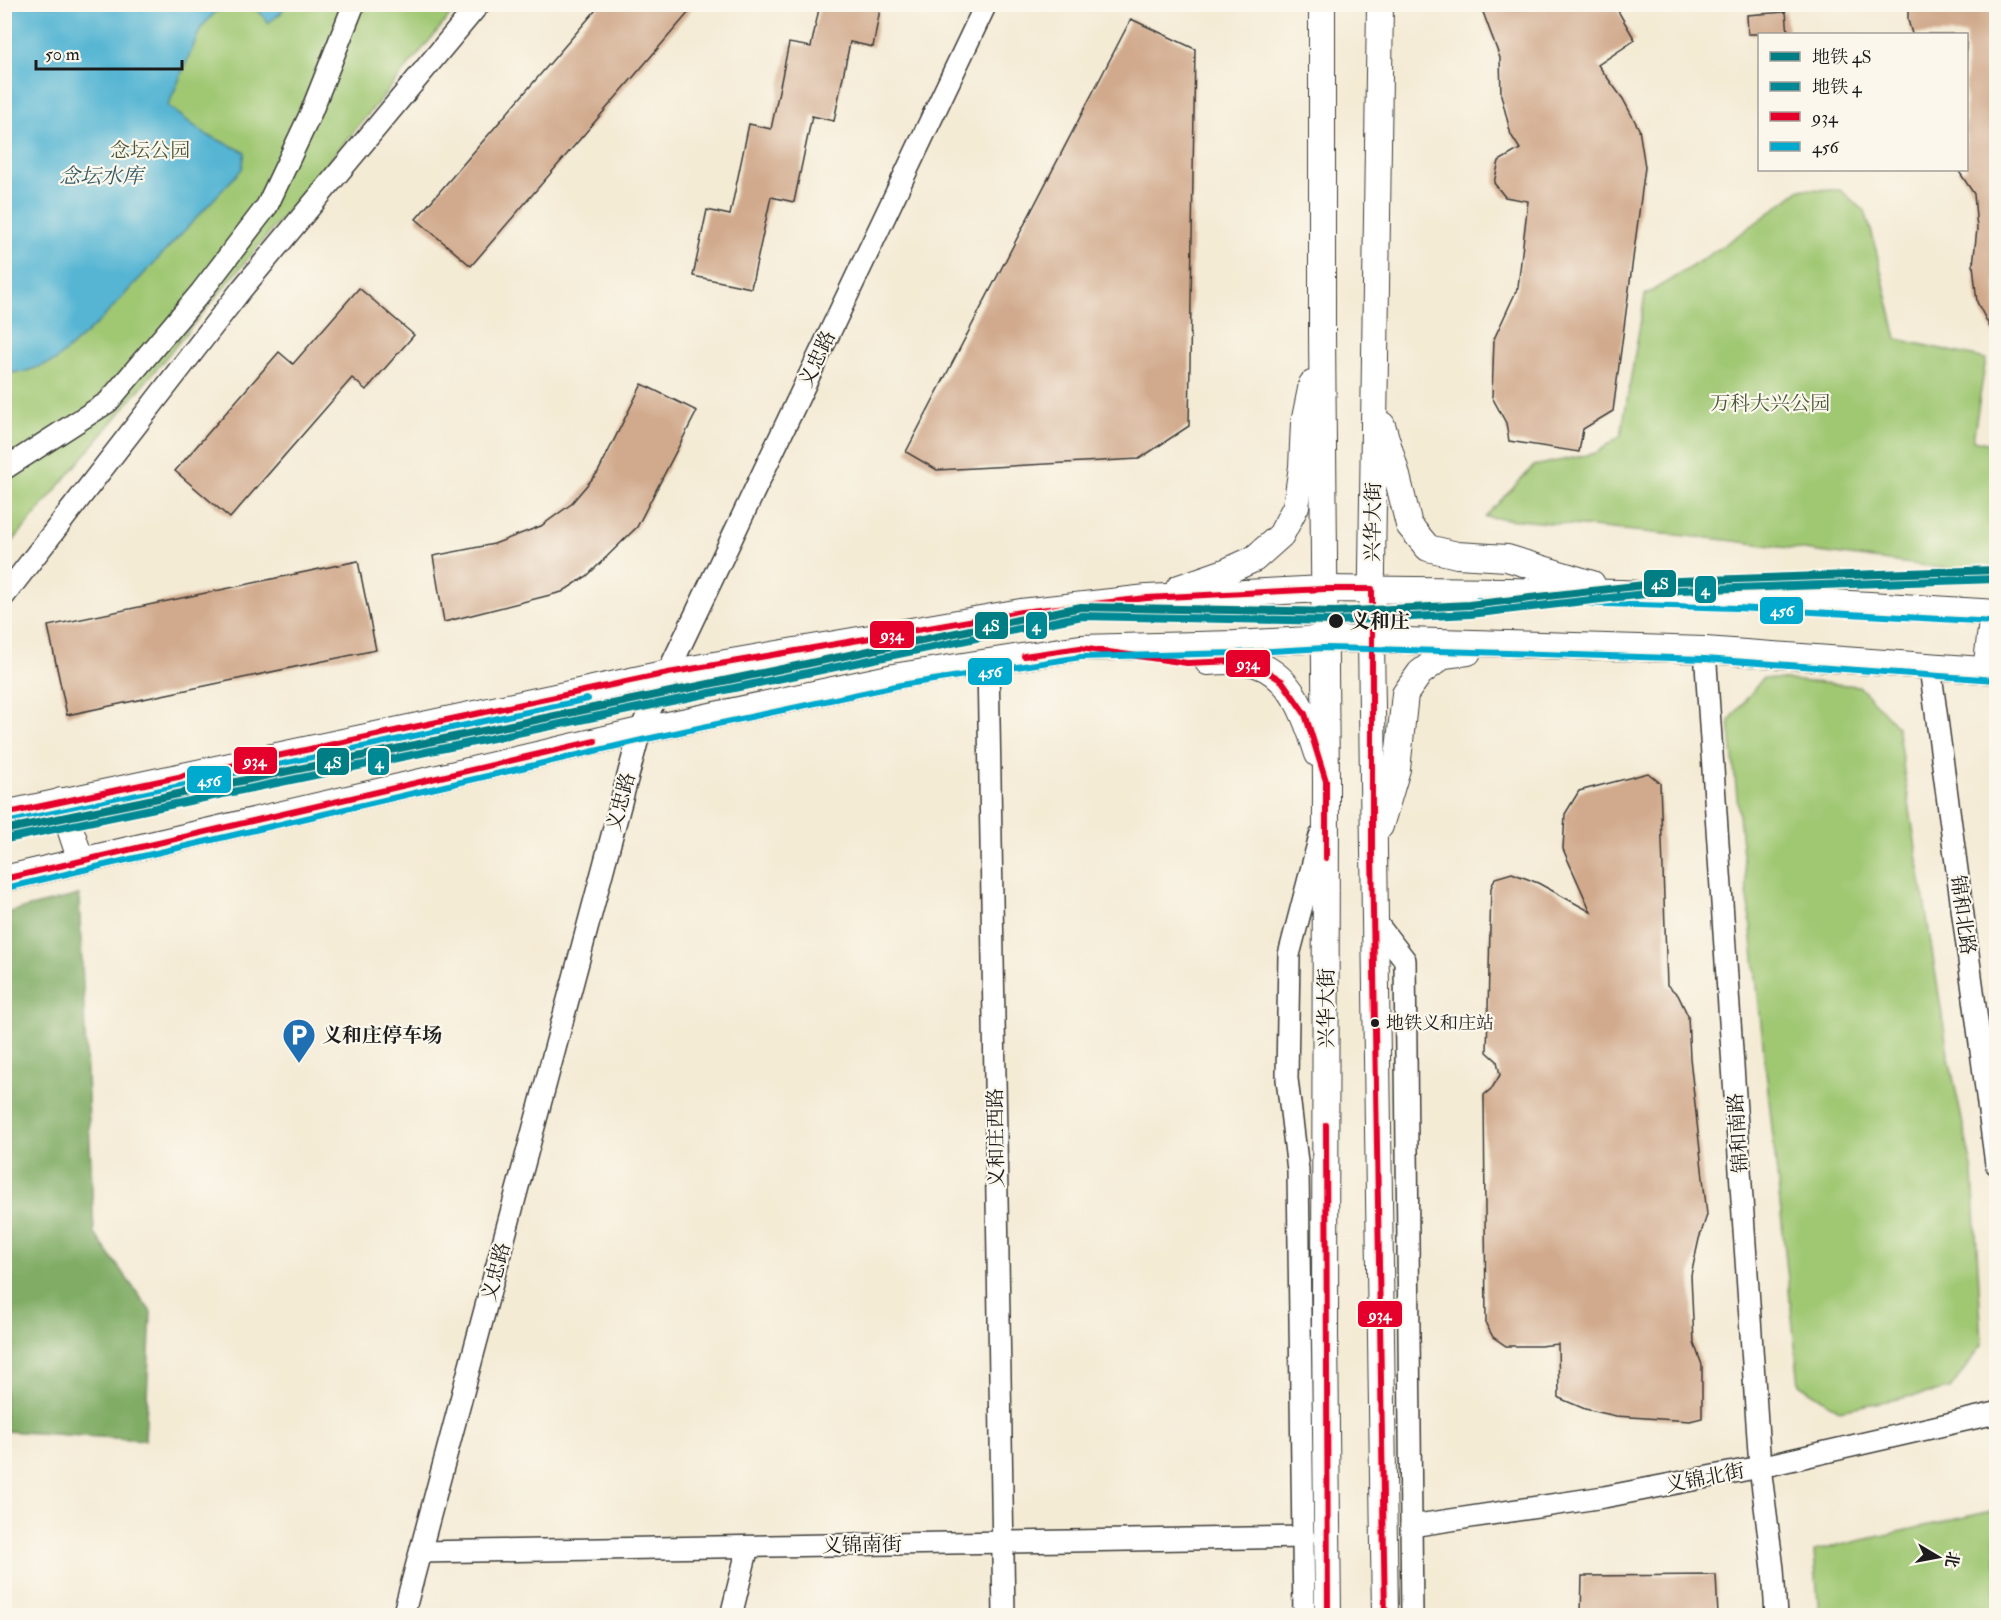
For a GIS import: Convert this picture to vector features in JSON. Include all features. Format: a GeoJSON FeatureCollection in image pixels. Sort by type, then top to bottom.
{"type":"FeatureCollection","features":[{"type":"Feature","properties":{"kind":"main road","name":"兴华大街"},"geometry":{"type":"LineString","coordinates":[[1322,4],[1326,781],[1325,1335],[1328,1616]]}},
{"type":"Feature","properties":{"kind":"main road","name":"兴华大街"},"geometry":{"type":"LineString","coordinates":[[1380,4],[1371,640],[1372,852],[1375,921],[1385,1616]]}},
{"type":"Feature","properties":{"kind":"main road"},"geometry":{"type":"LineString","coordinates":[[1147,598],[1225,572],[1254,559],[1281,535],[1296,506],[1302,467],[1304,423],[1322,334]]}},
{"type":"Feature","properties":{"kind":"main road"},"geometry":{"type":"LineString","coordinates":[[1375,402],[1396,471],[1408,525],[1428,548],[1457,555],[1508,558],[1621,593]]}},
{"type":"Feature","properties":{"kind":"main road"},"geometry":{"type":"LineString","coordinates":[[4,814],[668,673],[1021,612],[1147,598],[1324,589],[1621,593],[1995,613],[1991,671],[1705,650],[1371,640],[1325,639],[1080,648],[900,676],[640,731],[4,879]]}},
{"type":"Feature","properties":{"kind":"main road"},"geometry":{"type":"LineString","coordinates":[[1372,852],[1397,769],[1405,694],[1420,673],[1444,655],[1549,645]]}},
{"type":"Feature","properties":{"kind":"main road"},"geometry":{"type":"LineString","coordinates":[[1080,648],[1188,663],[1235,661],[1257,665],[1282,681],[1305,714],[1326,781]]}},
{"type":"Feature","properties":{"kind":"main road"},"geometry":{"type":"LineString","coordinates":[[61,801],[81,861]]}},
{"type":"Feature","properties":{"kind":"street"},"geometry":{"type":"LineString","coordinates":[[4,469],[108,402],[201,292],[267,206],[310,115],[354,4]]}},
{"type":"Feature","properties":{"kind":"street"},"geometry":{"type":"LineString","coordinates":[[4,596],[241,290],[479,4]]}},
{"type":"Feature","properties":{"kind":"street","name":"义忠路"},"geometry":{"type":"LineString","coordinates":[[404,1616],[640,731],[986,4]]}},
{"type":"Feature","properties":{"kind":"street","name":"锦和南路"},"geometry":{"type":"LineString","coordinates":[[1705,650],[1760,1467],[1773,1569],[1776,1616]]}},
{"type":"Feature","properties":{"kind":"street","name":"义和庄西路"},"geometry":{"type":"LineString","coordinates":[[988,661],[1004,1616]]}},
{"type":"Feature","properties":{"kind":"street","name":"锦和北路"},"geometry":{"type":"LineString","coordinates":[[1930,667],[1996,1164]]}},
{"type":"Feature","properties":{"kind":"street"},"geometry":{"type":"LineString","coordinates":[[1304,1616],[1298,1170],[1287,1079],[1289,955],[1326,812]]}},
{"type":"Feature","properties":{"kind":"street"},"geometry":{"type":"LineString","coordinates":[[1375,921],[1405,960],[1412,1616]]}},
{"type":"Feature","properties":{"kind":"street","name":"义锦北街"},"geometry":{"type":"LineString","coordinates":[[1412,1526],[1604,1497],[1760,1467],[1996,1413]]}},
{"type":"Feature","properties":{"kind":"street","name":"义锦南街"},"geometry":{"type":"LineString","coordinates":[[421,1552],[1304,1537]]}},
{"type":"Feature","properties":{"kind":"street"},"geometry":{"type":"LineString","coordinates":[[731,1616],[748,1546]]}},
{"type":"Feature","properties":{"kind":"green space","name":"念坛公园"},"geometry":{"type":"Polygon","coordinates":[[[5,5],[459,5],[5,551],[5,5]]]}},
{"type":"Feature","properties":{"kind":"green space","name":"万科大兴公园"},"geometry":{"type":"Polygon","coordinates":[[[1800,189],[1840,190],[1865,211],[1897,339],[1986,359],[1973,440],[1996,445],[1996,575],[1718,539],[1485,517],[1534,466],[1596,453],[1621,435],[1645,295],[1724,245],[1800,189]]]}},
{"type":"Feature","properties":{"kind":"green space"},"geometry":{"type":"Polygon","coordinates":[[[1763,678],[1859,686],[1897,726],[1948,1053],[1973,1172],[1982,1345],[1950,1389],[1839,1410],[1799,1384],[1729,721],[1763,678]]]}},
{"type":"Feature","properties":{"kind":"green space"},"geometry":{"type":"Polygon","coordinates":[[[79,895],[94,1233],[151,1312],[145,1440],[5,1431],[5,913],[79,895]]]}},
{"type":"Feature","properties":{"kind":"green space"},"geometry":{"type":"Polygon","coordinates":[[[1996,1510],[1996,1615],[1819,1615],[1814,1551],[1996,1510]]]}},
{"type":"Feature","properties":{"kind":"water","name":"念坛水库"},"geometry":{"type":"Polygon","coordinates":[[[4,5],[239,5],[219,8],[201,28],[168,106],[205,134],[245,152],[242,169],[100,321],[55,361],[24,372],[5,373],[4,5]]]}},
{"type":"Feature","properties":{"kind":"water"},"geometry":{"type":"Polygon","coordinates":[[[239,5],[285,5],[281,13],[268,23],[259,11],[239,5]]]}},
{"type":"Feature","properties":{"kind":"building"},"geometry":{"type":"Polygon","coordinates":[[[601,4],[696,4],[471,266],[416,219],[601,4]]]}},
{"type":"Feature","properties":{"kind":"building"},"geometry":{"type":"Polygon","coordinates":[[[820,4],[881,4],[873,47],[850,42],[834,121],[812,116],[794,202],[771,197],[751,288],[693,276],[707,210],[730,215],[749,124],[771,129],[789,43],[811,47],[820,4]]]}},
{"type":"Feature","properties":{"kind":"building"},"geometry":{"type":"Polygon","coordinates":[[[1480,4],[1614,4],[1635,40],[1598,65],[1623,99],[1639,129],[1645,167],[1613,411],[1583,429],[1579,452],[1509,441],[1506,423],[1492,397],[1494,339],[1518,287],[1528,201],[1505,197],[1494,183],[1499,161],[1520,149],[1511,135],[1501,95],[1500,58],[1480,4]]]}},
{"type":"Feature","properties":{"kind":"building"},"geometry":{"type":"Polygon","coordinates":[[[1908,4],[1996,4],[1996,339],[1977,302],[1973,265],[1977,229],[1974,194],[1959,171],[1968,171],[1968,33],[1912,33],[1908,20],[1908,4]]]}},
{"type":"Feature","properties":{"kind":"building"},"geometry":{"type":"Polygon","coordinates":[[[1786,12],[1788,33],[1748,34],[1747,15],[1786,12]]]}},
{"type":"Feature","properties":{"kind":"building"},"geometry":{"type":"Polygon","coordinates":[[[1131,19],[1195,49],[1189,426],[1139,459],[937,470],[906,452],[1131,19]]]}},
{"type":"Feature","properties":{"kind":"building"},"geometry":{"type":"Polygon","coordinates":[[[359,288],[414,335],[366,390],[352,378],[230,518],[175,471],[279,352],[293,364],[359,288]]]}},
{"type":"Feature","properties":{"kind":"building"},"geometry":{"type":"Polygon","coordinates":[[[642,384],[697,411],[637,527],[587,576],[562,592],[444,622],[433,556],[494,544],[541,526],[570,505],[598,472],[642,384]]]}},
{"type":"Feature","properties":{"kind":"building"},"geometry":{"type":"Polygon","coordinates":[[[358,561],[376,650],[67,715],[48,626],[358,561]]]}},
{"type":"Feature","properties":{"kind":"building"},"geometry":{"type":"Polygon","coordinates":[[[1648,773],[1660,783],[1667,985],[1678,995],[1688,1016],[1690,1058],[1707,1215],[1691,1275],[1694,1343],[1702,1365],[1702,1418],[1690,1421],[1616,1416],[1585,1409],[1559,1398],[1558,1344],[1506,1346],[1493,1337],[1486,1324],[1484,1095],[1492,1088],[1500,1075],[1497,1061],[1487,1052],[1491,888],[1495,878],[1512,873],[1538,883],[1591,912],[1563,849],[1565,814],[1579,791],[1648,773]]]}},
{"type":"Feature","properties":{"kind":"building"},"geometry":{"type":"Polygon","coordinates":[[[1716,1575],[1718,1616],[1581,1616],[1582,1576],[1716,1575]]]}},
{"type":"Feature","properties":{"kind":"metro line","name":"4S"},"geometry":{"type":"LineString","coordinates":[[4,830],[1081,607],[1335,612],[1469,605],[1679,581],[1996,570]]}},
{"type":"Feature","properties":{"kind":"metro line","name":"4"},"geometry":{"type":"LineString","coordinates":[[6,839],[1082,616],[1335,621],[1470,614],[1680,590],[1996,579]]}},
{"type":"Feature","properties":{"kind":"transit line","name":"934"},"geometry":{"type":"LineString","coordinates":[[4,814],[668,673],[1021,612],[1147,598],[1324,589],[1372,589],[1372,852],[1385,1616]]}},
{"type":"Feature","properties":{"kind":"transit line","name":"456"},"geometry":{"type":"LineString","coordinates":[[1478,600],[1737,608],[1995,622]]}},
{"type":"Feature","properties":{"kind":"transit line","name":"934"},"geometry":{"type":"LineString","coordinates":[[1024,656],[1080,648],[1187,663],[1235,661],[1257,665],[1282,681],[1305,714],[1326,781],[1326,858]]}},
{"type":"Feature","properties":{"kind":"transit line","name":"456"},"geometry":{"type":"LineString","coordinates":[[6,888],[642,740],[901,685],[1081,657],[1325,648],[1371,649],[1705,659],[1995,680]]}},
{"type":"Feature","properties":{"kind":"transit line","name":"456"},"geometry":{"type":"LineString","coordinates":[[6,823],[588,699]]}},
{"type":"Feature","properties":{"kind":"transit line","name":"934"},"geometry":{"type":"LineString","coordinates":[[4,879],[595,741]]}},
{"type":"Feature","properties":{"kind":"transit line","name":"934"},"geometry":{"type":"LineString","coordinates":[[1326,1125],[1328,1616]]}},
{"type":"Feature","properties":{"kind":"place","name":"义和庄"},"geometry":{"type":"Point","coordinates":[1336,621]}},
{"type":"Feature","properties":{"kind":"place","name":"地铁义和庄站"},"geometry":{"type":"Point","coordinates":[1375,1023]}},
{"type":"Feature","properties":{"kind":"place","name":"义和庄停车场"},"geometry":{"type":"Point","coordinates":[299,1064]}}]}
